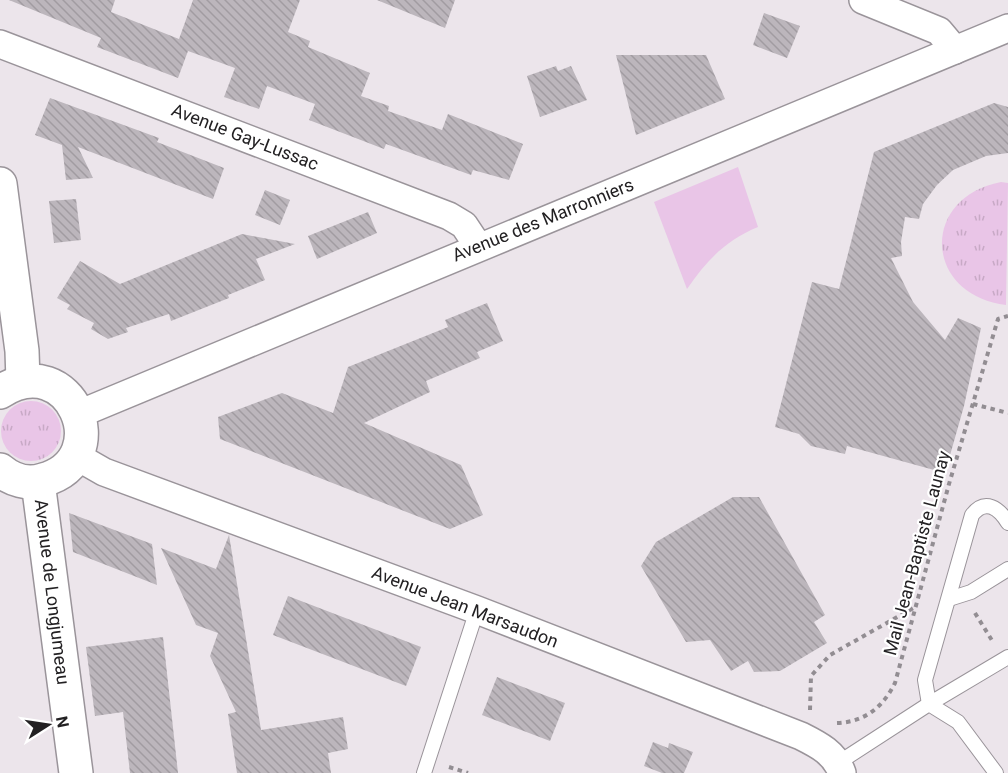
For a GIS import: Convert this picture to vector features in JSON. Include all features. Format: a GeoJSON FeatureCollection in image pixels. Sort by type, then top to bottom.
{"type":"FeatureCollection","features":[{"type":"Feature","properties":{"kind":"street"},"geometry":{"type":"LineString","coordinates":[[863,0],[939,32],[955,50]]}},
{"type":"Feature","properties":{"kind":"street","name":"Avenue des Marronniers"},"geometry":{"type":"LineString","coordinates":[[80,414],[478,246],[1008,28]]}},
{"type":"Feature","properties":{"kind":"street","name":"Avenue Gay-Lussac"},"geometry":{"type":"LineString","coordinates":[[0,44],[449,216],[464,225],[478,246]]}},
{"type":"Feature","properties":{"kind":"street"},"geometry":{"type":"LineString","coordinates":[[0,184],[22,351],[11,387],[40,381],[57,387],[70,399],[80,414],[82,428],[76,456],[66,469],[53,478],[38,482],[22,481],[0,470]]}},
{"type":"Feature","properties":{"kind":"street","name":"Avenue Jean Marsaudon"},"geometry":{"type":"LineString","coordinates":[[76,456],[104,472],[477,610],[806,726],[840,768]]}},
{"type":"Feature","properties":{"kind":"street","name":"Avenue de Longjumeau"},"geometry":{"type":"LineString","coordinates":[[38,482],[76,773]]}},
{"type":"Feature","properties":{"kind":"lane"},"geometry":{"type":"LineString","coordinates":[[996,773],[958,722],[929,704],[925,680],[972,515],[978,507],[985,505],[995,508],[1008,523]]}},
{"type":"Feature","properties":{"kind":"lane"},"geometry":{"type":"LineString","coordinates":[[949,599],[971,592],[1008,569]]}},
{"type":"Feature","properties":{"kind":"lane"},"geometry":{"type":"LineString","coordinates":[[424,773],[477,610]]}},
{"type":"Feature","properties":{"kind":"lane"},"geometry":{"type":"LineString","coordinates":[[840,768],[929,704],[1005,659]]}},
{"type":"Feature","properties":{"kind":"path","name":"Mail Jean-Baptiste Launay"},"geometry":{"type":"LineString","coordinates":[[806,726],[847,723],[869,715],[885,702],[895,683],[998,319],[1008,316]]}},
{"type":"Feature","properties":{"kind":"path"},"geometry":{"type":"LineString","coordinates":[[973,404],[1008,413]]}},
{"type":"Feature","properties":{"kind":"path"},"geometry":{"type":"LineString","coordinates":[[949,599],[973,608],[1005,659]]}},
{"type":"Feature","properties":{"kind":"path"},"geometry":{"type":"LineString","coordinates":[[806,726],[811,676],[830,655],[916,606]]}},
{"type":"Feature","properties":{"kind":"green space"},"geometry":{"type":"Polygon","coordinates":[[[738,167],[758,227],[736,238],[718,252],[687,289],[654,202],[738,167]]]}},
{"type":"Feature","properties":{"kind":"green space"},"geometry":{"type":"Polygon","coordinates":[[[1001,182],[1008,183],[1006,305],[979,298],[959,284],[947,266],[942,246],[945,225],[956,207],[974,191],[1001,182]]]}},
{"type":"Feature","properties":{"kind":"green space"},"geometry":{"type":"Polygon","coordinates":[[[25,401],[37,401],[48,406],[56,414],[61,431],[59,443],[48,456],[37,461],[25,461],[14,456],[6,448],[1,437],[1,425],[6,414],[14,406],[25,401]]]}},
{"type":"Feature","properties":{"kind":"building"},"geometry":{"type":"Polygon","coordinates":[[[9,0],[115,0],[111,12],[179,39],[193,0],[300,0],[288,32],[310,41],[308,47],[370,73],[361,96],[389,106],[388,111],[442,130],[448,114],[523,144],[509,180],[473,170],[471,175],[386,144],[384,149],[309,120],[315,104],[267,86],[259,109],[224,97],[235,68],[188,51],[178,78],[97,47],[101,38],[9,0]]]}},
{"type":"Feature","properties":{"kind":"building"},"geometry":{"type":"Polygon","coordinates":[[[377,0],[455,0],[445,28],[377,0]]]}},
{"type":"Feature","properties":{"kind":"building"},"geometry":{"type":"Polygon","coordinates":[[[764,13],[800,26],[787,58],[753,45],[764,13]]]}},
{"type":"Feature","properties":{"kind":"building"},"geometry":{"type":"Polygon","coordinates":[[[616,55],[706,55],[725,99],[636,135],[616,55]]]}},
{"type":"Feature","properties":{"kind":"building"},"geometry":{"type":"Polygon","coordinates":[[[556,66],[558,71],[571,66],[587,100],[540,117],[527,76],[556,66]]]}},
{"type":"Feature","properties":{"kind":"building"},"geometry":{"type":"Polygon","coordinates":[[[50,98],[159,138],[157,142],[224,168],[213,199],[78,147],[93,178],[66,180],[62,145],[35,135],[50,98]]]}},
{"type":"Feature","properties":{"kind":"building"},"geometry":{"type":"Polygon","coordinates":[[[994,103],[1008,107],[1008,153],[986,156],[953,170],[937,185],[923,204],[919,219],[905,217],[901,242],[902,256],[891,258],[913,302],[945,340],[958,318],[981,328],[964,406],[945,473],[847,446],[845,454],[811,446],[799,434],[775,427],[812,282],[839,289],[874,152],[994,103]]]}},
{"type":"Feature","properties":{"kind":"building"},"geometry":{"type":"Polygon","coordinates":[[[265,190],[290,200],[280,225],[255,215],[265,190]]]}},
{"type":"Feature","properties":{"kind":"building"},"geometry":{"type":"Polygon","coordinates":[[[76,199],[81,240],[54,243],[49,201],[76,199]]]}},
{"type":"Feature","properties":{"kind":"building"},"geometry":{"type":"Polygon","coordinates":[[[368,212],[377,233],[317,259],[308,236],[368,212]]]}},
{"type":"Feature","properties":{"kind":"building"},"geometry":{"type":"Polygon","coordinates":[[[242,234],[295,244],[256,259],[265,280],[228,295],[229,298],[171,321],[169,314],[126,328],[128,332],[108,339],[91,329],[94,323],[67,309],[70,305],[57,298],[80,261],[120,284],[242,234]]]}},
{"type":"Feature","properties":{"kind":"building"},"geometry":{"type":"Polygon","coordinates":[[[487,303],[503,341],[477,352],[480,358],[426,381],[430,392],[364,423],[461,465],[483,515],[450,529],[220,439],[218,417],[282,393],[333,413],[348,367],[448,327],[445,320],[487,303]]]}},
{"type":"Feature","properties":{"kind":"building"},"geometry":{"type":"Polygon","coordinates":[[[733,497],[759,497],[825,615],[814,622],[827,643],[780,671],[754,672],[748,661],[731,671],[710,640],[686,642],[641,566],[656,542],[733,497]]]}},
{"type":"Feature","properties":{"kind":"building"},"geometry":{"type":"Polygon","coordinates":[[[69,513],[152,544],[157,585],[73,552],[69,513]]]}},
{"type":"Feature","properties":{"kind":"building"},"geometry":{"type":"Polygon","coordinates":[[[229,535],[261,730],[343,717],[348,749],[328,753],[331,773],[237,773],[228,714],[236,712],[210,656],[218,633],[196,625],[161,548],[216,569],[229,535]]]}},
{"type":"Feature","properties":{"kind":"building"},"geometry":{"type":"Polygon","coordinates":[[[288,596],[421,647],[406,686],[273,635],[288,596]]]}},
{"type":"Feature","properties":{"kind":"building"},"geometry":{"type":"Polygon","coordinates":[[[163,637],[178,773],[130,773],[123,712],[95,716],[86,647],[163,637]]]}},
{"type":"Feature","properties":{"kind":"building"},"geometry":{"type":"Polygon","coordinates":[[[497,677],[565,703],[550,741],[482,715],[497,677]]]}},
{"type":"Feature","properties":{"kind":"building"},"geometry":{"type":"Polygon","coordinates":[[[653,742],[668,748],[669,743],[693,752],[684,773],[662,773],[644,766],[653,742]]]}}]}
